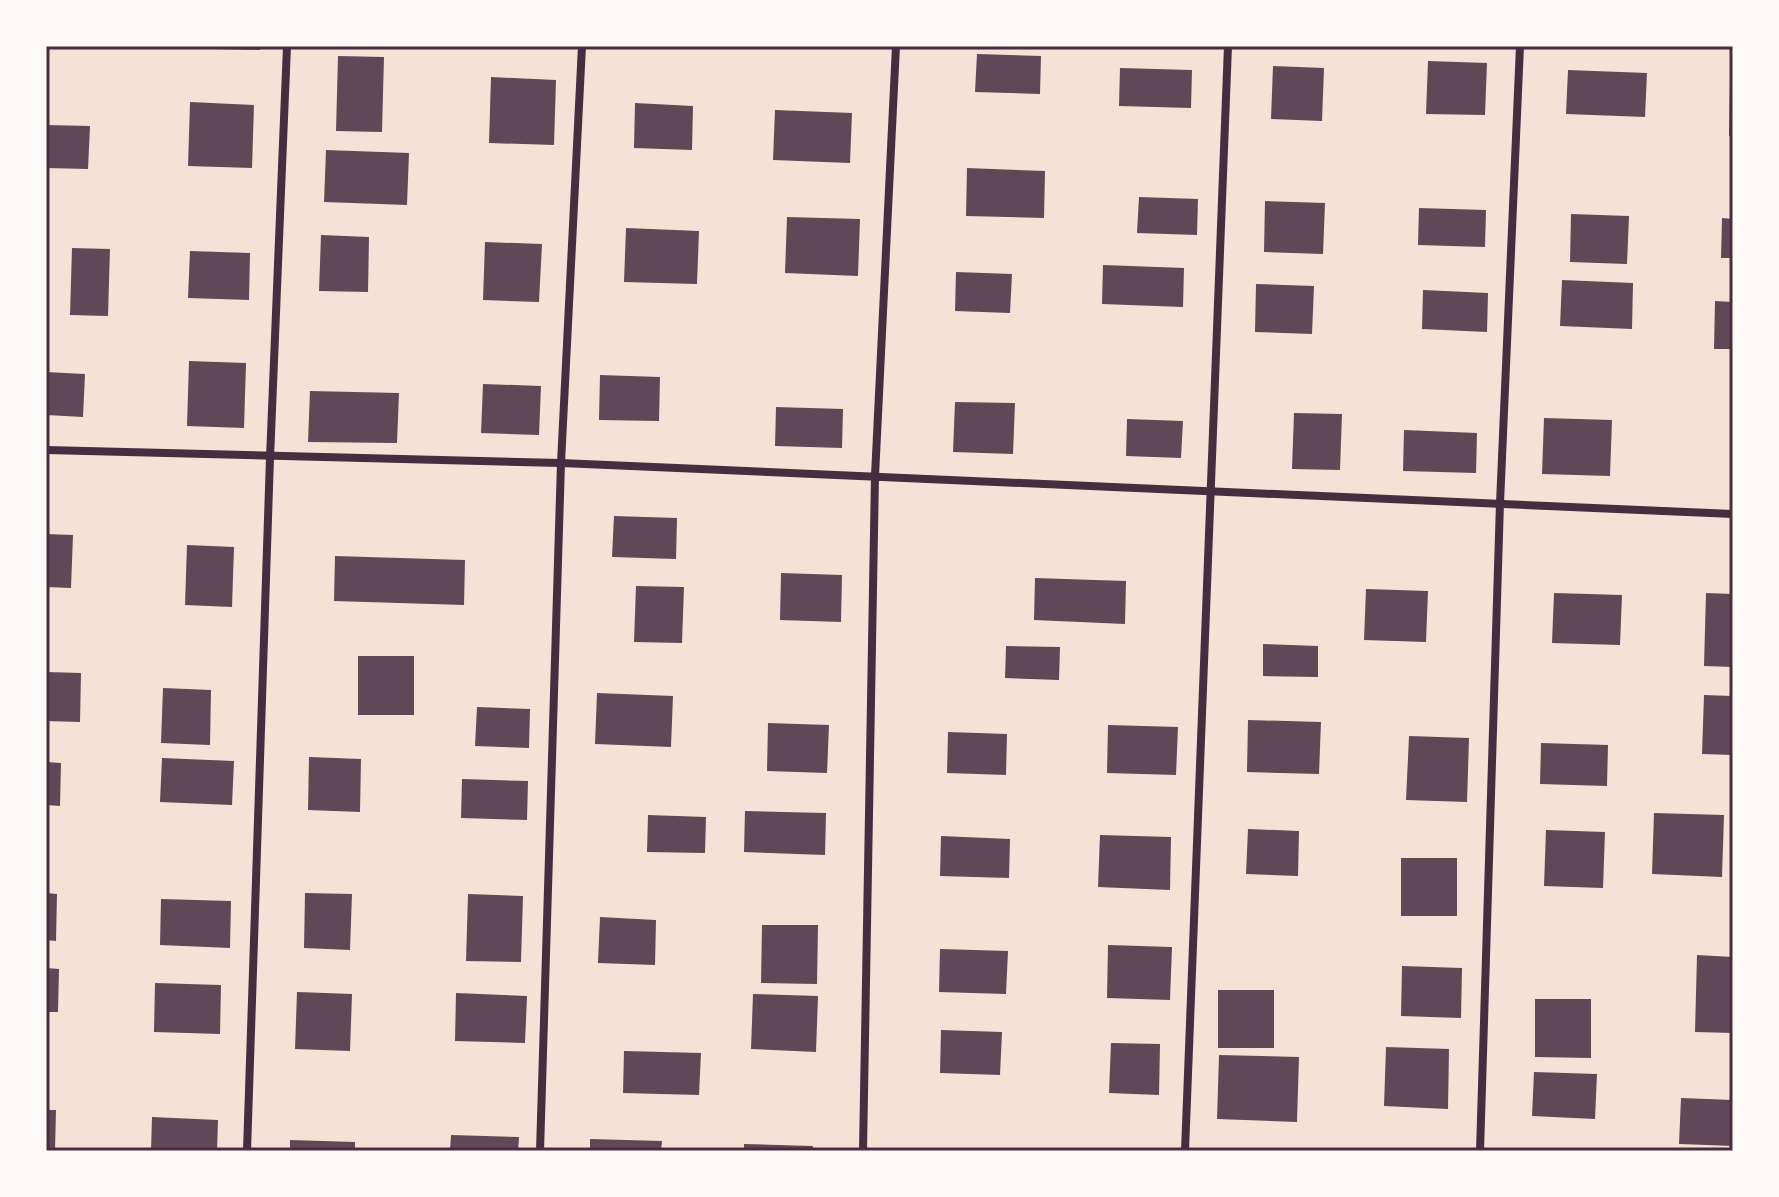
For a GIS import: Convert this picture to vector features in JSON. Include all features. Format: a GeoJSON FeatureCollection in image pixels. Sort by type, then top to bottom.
{"type":"FeatureCollection","features":[{"type":"Feature","properties":{"kind":"street"},"geometry":{"type":"LineString","coordinates":[[247,1151],[287,46]]}},
{"type":"Feature","properties":{"kind":"street"},"geometry":{"type":"LineString","coordinates":[[540,1151],[561,463],[582,46]]}},
{"type":"Feature","properties":{"kind":"street"},"geometry":{"type":"LineString","coordinates":[[863,1151],[875,476],[896,46]]}},
{"type":"Feature","properties":{"kind":"street"},"geometry":{"type":"LineString","coordinates":[[1185,1151],[1228,46]]}},
{"type":"Feature","properties":{"kind":"street"},"geometry":{"type":"LineString","coordinates":[[1480,1151],[1500,503],[1520,46]]}},
{"type":"Feature","properties":{"kind":"street"},"geometry":{"type":"LineString","coordinates":[[46,450],[561,463],[1733,514]]}},
{"type":"Feature","properties":{"kind":"building"},"geometry":{"type":"Polygon","coordinates":[[[214,46],[260,46],[260,50],[214,49],[214,46]]]}},
{"type":"Feature","properties":{"kind":"building"},"geometry":{"type":"Polygon","coordinates":[[[977,54],[1041,56],[1040,94],[975,92],[977,54]]]}},
{"type":"Feature","properties":{"kind":"building"},"geometry":{"type":"Polygon","coordinates":[[[338,56],[384,57],[382,132],[336,131],[338,56]]]}},
{"type":"Feature","properties":{"kind":"building"},"geometry":{"type":"Polygon","coordinates":[[[1428,61],[1487,63],[1485,115],[1426,114],[1428,61]]]}},
{"type":"Feature","properties":{"kind":"building"},"geometry":{"type":"Polygon","coordinates":[[[1273,66],[1324,68],[1322,121],[1271,119],[1273,66]]]}},
{"type":"Feature","properties":{"kind":"building"},"geometry":{"type":"Polygon","coordinates":[[[1120,68],[1192,70],[1191,108],[1119,106],[1120,68]]]}},
{"type":"Feature","properties":{"kind":"building"},"geometry":{"type":"Polygon","coordinates":[[[1568,70],[1647,73],[1645,117],[1566,114],[1568,70]]]}},
{"type":"Feature","properties":{"kind":"building"},"geometry":{"type":"Polygon","coordinates":[[[491,77],[556,80],[554,145],[489,143],[491,77]]]}},
{"type":"Feature","properties":{"kind":"building"},"geometry":{"type":"Polygon","coordinates":[[[1730,85],[1733,85],[1733,136],[1729,136],[1730,85]]]}},
{"type":"Feature","properties":{"kind":"building"},"geometry":{"type":"Polygon","coordinates":[[[190,102],[254,105],[252,168],[188,166],[190,102]]]}},
{"type":"Feature","properties":{"kind":"building"},"geometry":{"type":"Polygon","coordinates":[[[635,103],[693,106],[692,150],[634,148],[635,103]]]}},
{"type":"Feature","properties":{"kind":"building"},"geometry":{"type":"Polygon","coordinates":[[[775,110],[852,113],[850,163],[773,160],[775,110]]]}},
{"type":"Feature","properties":{"kind":"building"},"geometry":{"type":"Polygon","coordinates":[[[46,125],[90,126],[88,169],[46,168],[46,125]]]}},
{"type":"Feature","properties":{"kind":"building"},"geometry":{"type":"Polygon","coordinates":[[[326,150],[409,153],[407,205],[324,202],[326,150]]]}},
{"type":"Feature","properties":{"kind":"building"},"geometry":{"type":"Polygon","coordinates":[[[967,168],[1045,171],[1044,218],[966,216],[967,168]]]}},
{"type":"Feature","properties":{"kind":"building"},"geometry":{"type":"Polygon","coordinates":[[[1139,197],[1198,199],[1197,235],[1137,233],[1139,197]]]}},
{"type":"Feature","properties":{"kind":"building"},"geometry":{"type":"Polygon","coordinates":[[[1265,201],[1325,203],[1323,254],[1264,252],[1265,201]]]}},
{"type":"Feature","properties":{"kind":"building"},"geometry":{"type":"Polygon","coordinates":[[[1419,208],[1486,210],[1485,247],[1418,245],[1419,208]]]}},
{"type":"Feature","properties":{"kind":"building"},"geometry":{"type":"Polygon","coordinates":[[[1571,214],[1629,216],[1627,264],[1570,262],[1571,214]]]}},
{"type":"Feature","properties":{"kind":"building"},"geometry":{"type":"Polygon","coordinates":[[[787,217],[860,219],[858,276],[785,273],[787,217]]]}},
{"type":"Feature","properties":{"kind":"building"},"geometry":{"type":"Polygon","coordinates":[[[1722,218],[1733,219],[1733,258],[1721,258],[1722,218]]]}},
{"type":"Feature","properties":{"kind":"building"},"geometry":{"type":"Polygon","coordinates":[[[626,228],[699,231],[697,284],[624,282],[626,228]]]}},
{"type":"Feature","properties":{"kind":"building"},"geometry":{"type":"Polygon","coordinates":[[[321,235],[369,237],[368,292],[319,291],[321,235]]]}},
{"type":"Feature","properties":{"kind":"building"},"geometry":{"type":"Polygon","coordinates":[[[485,242],[542,244],[539,302],[483,300],[485,242]]]}},
{"type":"Feature","properties":{"kind":"building"},"geometry":{"type":"Polygon","coordinates":[[[72,248],[110,249],[108,316],[70,315],[72,248]]]}},
{"type":"Feature","properties":{"kind":"building"},"geometry":{"type":"Polygon","coordinates":[[[190,251],[250,253],[249,300],[188,298],[190,251]]]}},
{"type":"Feature","properties":{"kind":"building"},"geometry":{"type":"Polygon","coordinates":[[[1103,265],[1184,268],[1183,307],[1102,304],[1103,265]]]}},
{"type":"Feature","properties":{"kind":"building"},"geometry":{"type":"Polygon","coordinates":[[[956,272],[1012,274],[1010,313],[955,311],[956,272]]]}},
{"type":"Feature","properties":{"kind":"building"},"geometry":{"type":"Polygon","coordinates":[[[1562,280],[1633,283],[1632,329],[1560,326],[1562,280]]]}},
{"type":"Feature","properties":{"kind":"building"},"geometry":{"type":"Polygon","coordinates":[[[1256,284],[1314,286],[1312,334],[1255,332],[1256,284]]]}},
{"type":"Feature","properties":{"kind":"building"},"geometry":{"type":"Polygon","coordinates":[[[1423,290],[1488,293],[1487,332],[1422,329],[1423,290]]]}},
{"type":"Feature","properties":{"kind":"building"},"geometry":{"type":"Polygon","coordinates":[[[1715,301],[1733,302],[1733,349],[1714,349],[1715,301]]]}},
{"type":"Feature","properties":{"kind":"building"},"geometry":{"type":"Polygon","coordinates":[[[189,361],[246,363],[244,428],[187,426],[189,361]]]}},
{"type":"Feature","properties":{"kind":"building"},"geometry":{"type":"Polygon","coordinates":[[[46,372],[85,374],[83,417],[46,415],[46,372]]]}},
{"type":"Feature","properties":{"kind":"building"},"geometry":{"type":"Polygon","coordinates":[[[600,375],[660,377],[659,421],[599,420],[600,375]]]}},
{"type":"Feature","properties":{"kind":"building"},"geometry":{"type":"Polygon","coordinates":[[[483,384],[541,386],[539,435],[481,433],[483,384]]]}},
{"type":"Feature","properties":{"kind":"building"},"geometry":{"type":"Polygon","coordinates":[[[310,391],[399,393],[397,443],[308,442],[310,391]]]}},
{"type":"Feature","properties":{"kind":"building"},"geometry":{"type":"Polygon","coordinates":[[[955,402],[1015,403],[1013,454],[953,452],[955,402]]]}},
{"type":"Feature","properties":{"kind":"building"},"geometry":{"type":"Polygon","coordinates":[[[776,407],[843,409],[842,448],[775,446],[776,407]]]}},
{"type":"Feature","properties":{"kind":"building"},"geometry":{"type":"Polygon","coordinates":[[[1294,413],[1342,414],[1340,470],[1292,469],[1294,413]]]}},
{"type":"Feature","properties":{"kind":"building"},"geometry":{"type":"Polygon","coordinates":[[[1544,418],[1612,420],[1610,476],[1542,474],[1544,418]]]}},
{"type":"Feature","properties":{"kind":"building"},"geometry":{"type":"Polygon","coordinates":[[[1127,419],[1183,421],[1181,458],[1126,456],[1127,419]]]}},
{"type":"Feature","properties":{"kind":"building"},"geometry":{"type":"Polygon","coordinates":[[[1404,430],[1477,433],[1476,473],[1403,471],[1404,430]]]}},
{"type":"Feature","properties":{"kind":"building"},"geometry":{"type":"Polygon","coordinates":[[[614,516],[677,518],[676,559],[612,557],[614,516]]]}},
{"type":"Feature","properties":{"kind":"building"},"geometry":{"type":"Polygon","coordinates":[[[46,534],[73,535],[71,588],[46,587],[46,534]]]}},
{"type":"Feature","properties":{"kind":"building"},"geometry":{"type":"Polygon","coordinates":[[[187,545],[234,547],[232,607],[185,605],[187,545]]]}},
{"type":"Feature","properties":{"kind":"building"},"geometry":{"type":"Polygon","coordinates":[[[335,556],[465,560],[464,605],[334,601],[335,556]]]}},
{"type":"Feature","properties":{"kind":"building"},"geometry":{"type":"Polygon","coordinates":[[[781,573],[842,575],[841,622],[780,620],[781,573]]]}},
{"type":"Feature","properties":{"kind":"building"},"geometry":{"type":"Polygon","coordinates":[[[1035,578],[1126,581],[1125,624],[1034,620],[1035,578]]]}},
{"type":"Feature","properties":{"kind":"building"},"geometry":{"type":"Polygon","coordinates":[[[636,586],[684,587],[682,643],[634,642],[636,586]]]}},
{"type":"Feature","properties":{"kind":"building"},"geometry":{"type":"Polygon","coordinates":[[[1366,589],[1428,591],[1426,642],[1364,640],[1366,589]]]}},
{"type":"Feature","properties":{"kind":"building"},"geometry":{"type":"Polygon","coordinates":[[[1554,593],[1622,595],[1620,645],[1552,643],[1554,593]]]}},
{"type":"Feature","properties":{"kind":"building"},"geometry":{"type":"Polygon","coordinates":[[[1706,593],[1733,594],[1733,667],[1704,666],[1706,593]]]}},
{"type":"Feature","properties":{"kind":"building"},"geometry":{"type":"Polygon","coordinates":[[[1263,644],[1318,646],[1318,677],[1263,676],[1263,644]]]}},
{"type":"Feature","properties":{"kind":"building"},"geometry":{"type":"Polygon","coordinates":[[[1006,646],[1060,647],[1059,680],[1005,678],[1006,646]]]}},
{"type":"Feature","properties":{"kind":"building"},"geometry":{"type":"Polygon","coordinates":[[[358,656],[414,656],[414,715],[358,715],[358,656]]]}},
{"type":"Feature","properties":{"kind":"building"},"geometry":{"type":"Polygon","coordinates":[[[46,672],[81,673],[80,722],[46,721],[46,672]]]}},
{"type":"Feature","properties":{"kind":"building"},"geometry":{"type":"Polygon","coordinates":[[[163,688],[211,690],[210,745],[161,743],[163,688]]]}},
{"type":"Feature","properties":{"kind":"building"},"geometry":{"type":"Polygon","coordinates":[[[597,693],[673,696],[671,747],[595,744],[597,693]]]}},
{"type":"Feature","properties":{"kind":"building"},"geometry":{"type":"Polygon","coordinates":[[[1704,695],[1733,696],[1733,755],[1702,754],[1704,695]]]}},
{"type":"Feature","properties":{"kind":"building"},"geometry":{"type":"Polygon","coordinates":[[[477,707],[530,709],[529,748],[475,746],[477,707]]]}},
{"type":"Feature","properties":{"kind":"building"},"geometry":{"type":"Polygon","coordinates":[[[1248,720],[1321,722],[1319,774],[1247,772],[1248,720]]]}},
{"type":"Feature","properties":{"kind":"building"},"geometry":{"type":"Polygon","coordinates":[[[768,723],[829,725],[827,773],[767,771],[768,723]]]}},
{"type":"Feature","properties":{"kind":"building"},"geometry":{"type":"Polygon","coordinates":[[[1108,725],[1178,727],[1176,775],[1107,773],[1108,725]]]}},
{"type":"Feature","properties":{"kind":"building"},"geometry":{"type":"Polygon","coordinates":[[[948,732],[1007,734],[1006,775],[947,773],[948,732]]]}},
{"type":"Feature","properties":{"kind":"building"},"geometry":{"type":"Polygon","coordinates":[[[1409,736],[1469,738],[1467,802],[1406,800],[1409,736]]]}},
{"type":"Feature","properties":{"kind":"building"},"geometry":{"type":"Polygon","coordinates":[[[1541,743],[1608,745],[1607,786],[1540,784],[1541,743]]]}},
{"type":"Feature","properties":{"kind":"building"},"geometry":{"type":"Polygon","coordinates":[[[309,757],[361,759],[360,812],[308,810],[309,757]]]}},
{"type":"Feature","properties":{"kind":"building"},"geometry":{"type":"Polygon","coordinates":[[[162,758],[234,761],[232,805],[160,802],[162,758]]]}},
{"type":"Feature","properties":{"kind":"building"},"geometry":{"type":"Polygon","coordinates":[[[46,762],[61,763],[60,806],[46,805],[46,762]]]}},
{"type":"Feature","properties":{"kind":"building"},"geometry":{"type":"Polygon","coordinates":[[[462,779],[528,781],[527,820],[461,818],[462,779]]]}},
{"type":"Feature","properties":{"kind":"building"},"geometry":{"type":"Polygon","coordinates":[[[745,811],[826,813],[825,855],[744,852],[745,811]]]}},
{"type":"Feature","properties":{"kind":"building"},"geometry":{"type":"Polygon","coordinates":[[[1654,813],[1724,815],[1722,877],[1652,874],[1654,813]]]}},
{"type":"Feature","properties":{"kind":"building"},"geometry":{"type":"Polygon","coordinates":[[[648,815],[706,817],[705,853],[647,852],[648,815]]]}},
{"type":"Feature","properties":{"kind":"building"},"geometry":{"type":"Polygon","coordinates":[[[1248,829],[1299,831],[1298,876],[1246,874],[1248,829]]]}},
{"type":"Feature","properties":{"kind":"building"},"geometry":{"type":"Polygon","coordinates":[[[1546,830],[1605,832],[1603,888],[1544,886],[1546,830]]]}},
{"type":"Feature","properties":{"kind":"building"},"geometry":{"type":"Polygon","coordinates":[[[1100,835],[1171,837],[1170,890],[1098,887],[1100,835]]]}},
{"type":"Feature","properties":{"kind":"building"},"geometry":{"type":"Polygon","coordinates":[[[941,836],[1010,839],[1009,878],[940,876],[941,836]]]}},
{"type":"Feature","properties":{"kind":"building"},"geometry":{"type":"Polygon","coordinates":[[[1401,858],[1457,858],[1457,916],[1401,916],[1401,858]]]}},
{"type":"Feature","properties":{"kind":"building"},"geometry":{"type":"Polygon","coordinates":[[[46,893],[57,894],[56,941],[46,940],[46,893]]]}},
{"type":"Feature","properties":{"kind":"building"},"geometry":{"type":"Polygon","coordinates":[[[305,893],[352,894],[350,950],[304,948],[305,893]]]}},
{"type":"Feature","properties":{"kind":"building"},"geometry":{"type":"Polygon","coordinates":[[[468,894],[523,896],[521,962],[466,961],[468,894]]]}},
{"type":"Feature","properties":{"kind":"building"},"geometry":{"type":"Polygon","coordinates":[[[161,899],[231,901],[230,948],[160,945],[161,899]]]}},
{"type":"Feature","properties":{"kind":"building"},"geometry":{"type":"Polygon","coordinates":[[[600,917],[656,920],[655,965],[598,963],[600,917]]]}},
{"type":"Feature","properties":{"kind":"building"},"geometry":{"type":"Polygon","coordinates":[[[762,925],[818,925],[817,984],[761,983],[762,925]]]}},
{"type":"Feature","properties":{"kind":"building"},"geometry":{"type":"Polygon","coordinates":[[[1108,945],[1172,947],[1170,1000],[1107,998],[1108,945]]]}},
{"type":"Feature","properties":{"kind":"building"},"geometry":{"type":"Polygon","coordinates":[[[940,949],[1008,951],[1006,994],[939,992],[940,949]]]}},
{"type":"Feature","properties":{"kind":"building"},"geometry":{"type":"Polygon","coordinates":[[[1697,955],[1733,957],[1733,1033],[1695,1032],[1697,955]]]}},
{"type":"Feature","properties":{"kind":"building"},"geometry":{"type":"Polygon","coordinates":[[[1402,966],[1462,968],[1461,1018],[1401,1016],[1402,966]]]}},
{"type":"Feature","properties":{"kind":"building"},"geometry":{"type":"Polygon","coordinates":[[[46,968],[59,969],[58,1012],[46,1012],[46,968]]]}},
{"type":"Feature","properties":{"kind":"building"},"geometry":{"type":"Polygon","coordinates":[[[155,983],[221,985],[220,1034],[154,1032],[155,983]]]}},
{"type":"Feature","properties":{"kind":"building"},"geometry":{"type":"Polygon","coordinates":[[[1218,990],[1274,990],[1274,1048],[1218,1048],[1218,990]]]}},
{"type":"Feature","properties":{"kind":"building"},"geometry":{"type":"Polygon","coordinates":[[[297,992],[352,994],[350,1051],[295,1049],[297,992]]]}},
{"type":"Feature","properties":{"kind":"building"},"geometry":{"type":"Polygon","coordinates":[[[456,993],[527,996],[525,1043],[455,1041],[456,993]]]}},
{"type":"Feature","properties":{"kind":"building"},"geometry":{"type":"Polygon","coordinates":[[[753,994],[818,996],[816,1052],[751,1049],[753,994]]]}},
{"type":"Feature","properties":{"kind":"building"},"geometry":{"type":"Polygon","coordinates":[[[1535,999],[1591,999],[1591,1058],[1535,1057],[1535,999]]]}},
{"type":"Feature","properties":{"kind":"building"},"geometry":{"type":"Polygon","coordinates":[[[941,1030],[1002,1032],[1000,1075],[940,1073],[941,1030]]]}},
{"type":"Feature","properties":{"kind":"building"},"geometry":{"type":"Polygon","coordinates":[[[1111,1043],[1160,1044],[1159,1095],[1109,1093],[1111,1043]]]}},
{"type":"Feature","properties":{"kind":"building"},"geometry":{"type":"Polygon","coordinates":[[[1386,1047],[1449,1049],[1448,1109],[1384,1106],[1386,1047]]]}},
{"type":"Feature","properties":{"kind":"building"},"geometry":{"type":"Polygon","coordinates":[[[624,1051],[701,1053],[699,1095],[623,1093],[624,1051]]]}},
{"type":"Feature","properties":{"kind":"building"},"geometry":{"type":"Polygon","coordinates":[[[1219,1055],[1299,1057],[1297,1122],[1217,1119],[1219,1055]]]}},
{"type":"Feature","properties":{"kind":"building"},"geometry":{"type":"Polygon","coordinates":[[[1534,1072],[1597,1074],[1595,1119],[1532,1116],[1534,1072]]]}},
{"type":"Feature","properties":{"kind":"building"},"geometry":{"type":"Polygon","coordinates":[[[1681,1098],[1733,1100],[1733,1146],[1679,1144],[1681,1098]]]}},
{"type":"Feature","properties":{"kind":"building"},"geometry":{"type":"Polygon","coordinates":[[[46,1110],[56,1110],[55,1151],[46,1151],[46,1110]]]}},
{"type":"Feature","properties":{"kind":"building"},"geometry":{"type":"Polygon","coordinates":[[[152,1117],[218,1120],[217,1151],[151,1151],[152,1117]]]}},
{"type":"Feature","properties":{"kind":"building"},"geometry":{"type":"Polygon","coordinates":[[[451,1135],[519,1137],[518,1151],[450,1151],[451,1135]]]}},
{"type":"Feature","properties":{"kind":"building"},"geometry":{"type":"Polygon","coordinates":[[[590,1139],[662,1141],[661,1151],[590,1151],[590,1139]]]}},
{"type":"Feature","properties":{"kind":"building"},"geometry":{"type":"Polygon","coordinates":[[[290,1140],[355,1142],[355,1151],[290,1151],[290,1140]]]}},
{"type":"Feature","properties":{"kind":"building"},"geometry":{"type":"Polygon","coordinates":[[[744,1144],[813,1146],[812,1151],[744,1151],[744,1144]]]}}]}
